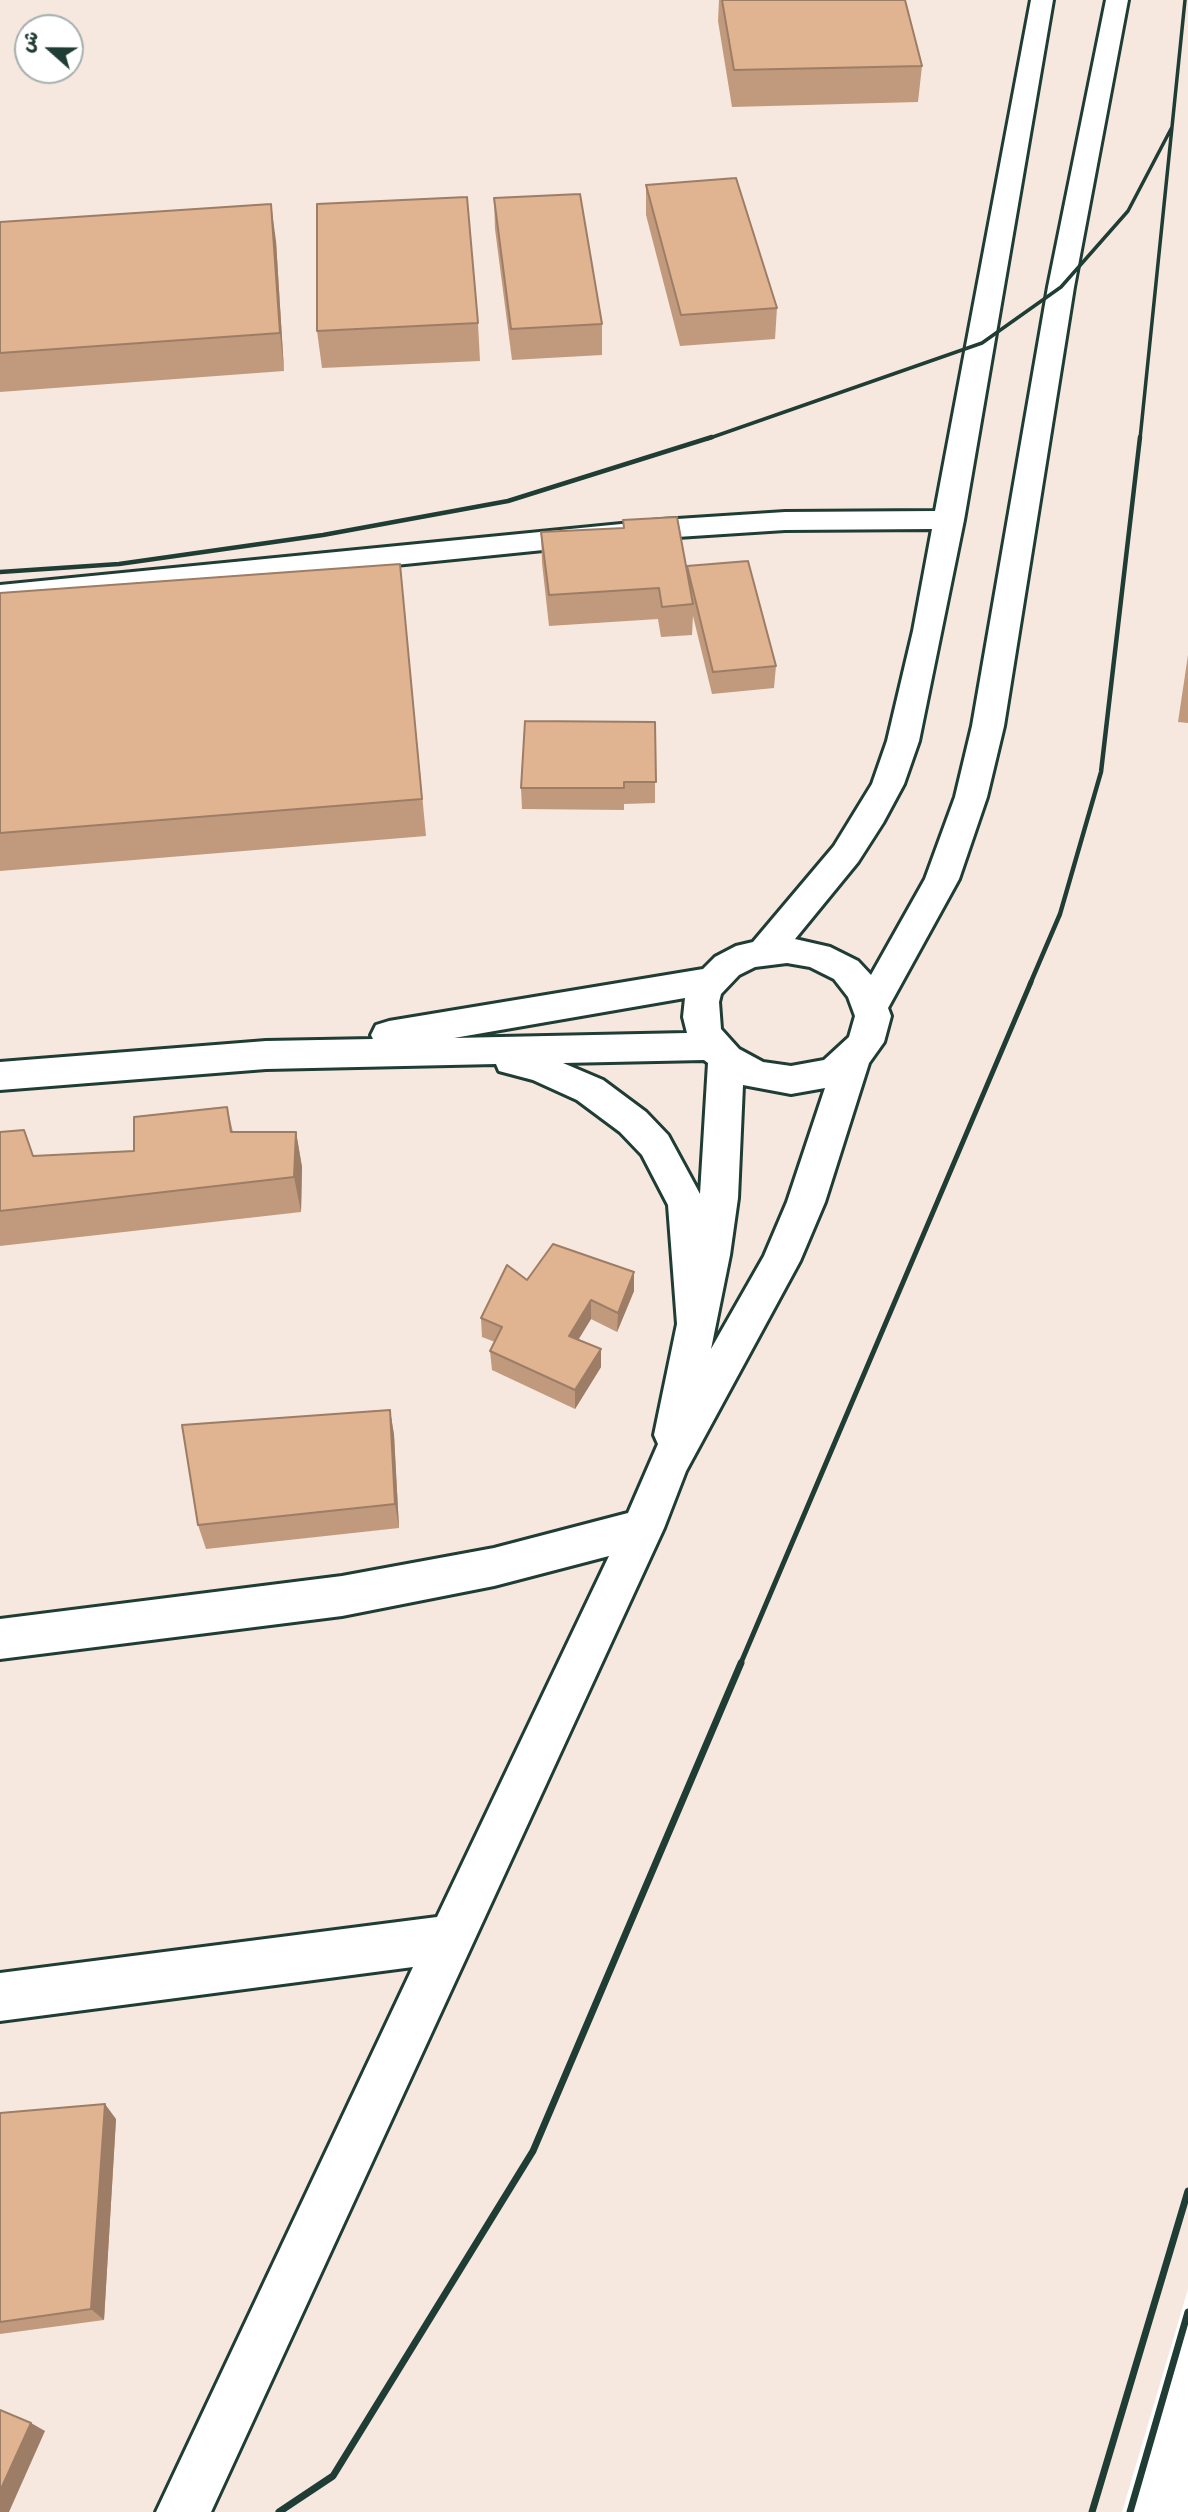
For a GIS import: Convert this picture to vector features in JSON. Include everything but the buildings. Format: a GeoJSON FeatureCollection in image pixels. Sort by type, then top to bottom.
{"type":"FeatureCollection","features":[{"type":"Feature","properties":{"kind":"street"},"geometry":{"type":"LineString","coordinates":[[765,951],[846,853],[888,784],[904,741],[928,631],[1042,0]]}},
{"type":"Feature","properties":{"kind":"street"},"geometry":{"type":"LineString","coordinates":[[183,2512],[643,1528],[668,1465],[781,1261],[810,1191],[853,1058],[870,1034],[871,1006],[942,878],[971,797],[988,726],[1061,287],[1108,59],[1117,0]]}},
{"type":"Feature","properties":{"kind":"street"},"geometry":{"type":"LineString","coordinates":[[0,595],[662,530],[785,521],[948,520]]}},
{"type":"Feature","properties":{"kind":"street"},"geometry":{"type":"LineString","coordinates":[[853,1058],[836,1070],[815,1077],[792,1080],[756,1075],[719,1052],[704,1031],[701,1017],[703,995],[710,981],[727,966],[748,955],[765,951],[808,953],[837,964],[859,983],[871,1006]]}},
{"type":"Feature","properties":{"kind":"street"},"geometry":{"type":"LineString","coordinates":[[266,1055],[710,981]]}},
{"type":"Feature","properties":{"kind":"street"},"geometry":{"type":"LineString","coordinates":[[0,1076],[266,1055],[719,1052]]}},
{"type":"Feature","properties":{"kind":"street"},"geometry":{"type":"LineString","coordinates":[[668,1465],[711,1255],[719,1198],[719,1052]]}},
{"type":"Feature","properties":{"kind":"street"},"geometry":{"type":"LineString","coordinates":[[448,1053],[500,1058],[542,1069],[590,1090],[634,1122],[655,1145],[687,1205],[696,1322]]}},
{"type":"Feature","properties":{"kind":"street"},"geometry":{"type":"LineString","coordinates":[[0,1639],[342,1596],[494,1567],[643,1528]]}},
{"type":"Feature","properties":{"kind":"street"},"geometry":{"type":"LineString","coordinates":[[0,1997],[449,1939]]}},
{"type":"Feature","properties":{"kind":"shaded area"},"geometry":{"type":"Polygon","coordinates":[[[0,0],[1188,0],[1188,2289],[1122,2512],[0,2512],[0,0]]]}},
{"type":"Feature","properties":{"kind":"railway"},"geometry":{"type":"LineString","coordinates":[[1172,127],[1185,0]]}},
{"type":"Feature","properties":{"kind":"railway"},"geometry":{"type":"LineString","coordinates":[[707,439],[982,343],[1061,287],[1128,211],[1172,127]]}},
{"type":"Feature","properties":{"kind":"railway"},"geometry":{"type":"LineString","coordinates":[[1140,439],[1172,127]]}},
{"type":"Feature","properties":{"kind":"railway"},"geometry":{"type":"LineString","coordinates":[[0,572],[119,564],[323,535],[508,501],[712,437]]}},
{"type":"Feature","properties":{"kind":"railway"},"geometry":{"type":"LineString","coordinates":[[1030,984],[1060,914],[1101,772],[1140,437]]}},
{"type":"Feature","properties":{"kind":"railway"},"geometry":{"type":"LineString","coordinates":[[740,1665],[1031,982]]}},
{"type":"Feature","properties":{"kind":"railway"},"geometry":{"type":"LineString","coordinates":[[279,2512],[333,2476],[533,2151],[741,1663]]}},
{"type":"Feature","properties":{"kind":"railway"},"geometry":{"type":"LineString","coordinates":[[1092,2512],[1188,2191]]}},
{"type":"Feature","properties":{"kind":"railway"},"geometry":{"type":"LineString","coordinates":[[1130,2512],[1188,2312]]}}]}
